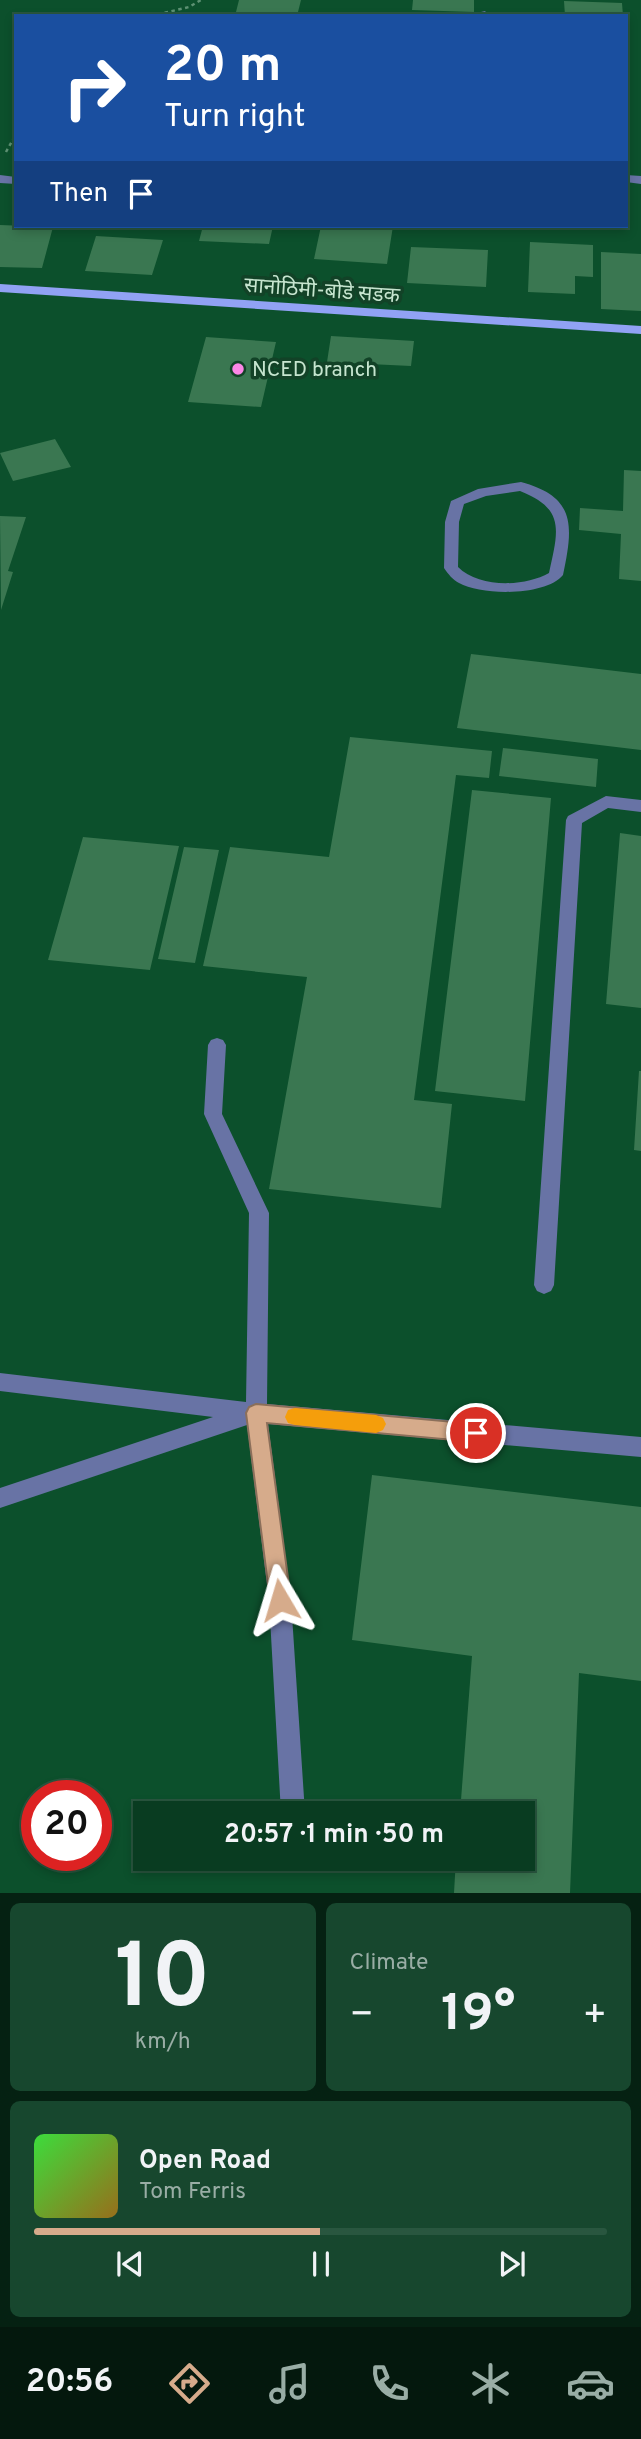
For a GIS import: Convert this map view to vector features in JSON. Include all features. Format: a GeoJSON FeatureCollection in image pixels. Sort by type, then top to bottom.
{"type":"FeatureCollection","features":[{"type":"Feature","properties":{"kind":"main road","name":"सानोठिमी-बोडे सडक"},"geometry":{"type":"LineString","coordinates":[[0,288],[641,330]]}},
{"type":"Feature","properties":{"kind":"street"},"geometry":{"type":"LineString","coordinates":[[521,486],[547,495],[556,503],[565,528],[556,575],[547,583],[521,587],[467,582],[451,568],[452,522],[458,501],[483,492],[521,486]]}},
{"type":"Feature","properties":{"kind":"street"},"geometry":{"type":"LineString","coordinates":[[544,1285],[574,820],[606,802],[641,806]]}},
{"type":"Feature","properties":{"kind":"street"},"geometry":{"type":"LineString","coordinates":[[218,1045],[213,1114],[259,1213],[256,1413],[280,1600],[292,1801]]}},
{"type":"Feature","properties":{"kind":"street"},"geometry":{"type":"LineString","coordinates":[[0,1382],[256,1413],[641,1447]]}},
{"type":"Feature","properties":{"kind":"street"},"geometry":{"type":"LineString","coordinates":[[0,1498],[256,1413]]}},
{"type":"Feature","properties":{"kind":"path"},"geometry":{"type":"LineString","coordinates":[[159,14],[189,7],[201,0]]}},
{"type":"Feature","properties":{"kind":"building"},"geometry":{"type":"Polygon","coordinates":[[[239,0],[301,0],[298,14],[236,14],[239,0]]]}},
{"type":"Feature","properties":{"kind":"building"},"geometry":{"type":"Polygon","coordinates":[[[413,0],[474,0],[474,12],[412,10],[413,0]]]}},
{"type":"Feature","properties":{"kind":"building"},"geometry":{"type":"Polygon","coordinates":[[[564,1],[622,3],[623,14],[565,14],[564,1]]]}},
{"type":"Feature","properties":{"kind":"building"},"geometry":{"type":"Polygon","coordinates":[[[0,225],[14,226],[14,228],[53,228],[42,268],[0,267],[0,225]]]}},
{"type":"Feature","properties":{"kind":"building"},"geometry":{"type":"Polygon","coordinates":[[[202,228],[273,228],[269,244],[199,241],[202,228]]]}},
{"type":"Feature","properties":{"kind":"building"},"geometry":{"type":"Polygon","coordinates":[[[321,228],[393,228],[387,264],[314,259],[321,228]]]}},
{"type":"Feature","properties":{"kind":"building"},"geometry":{"type":"Polygon","coordinates":[[[96,236],[163,240],[152,275],[85,271],[96,236]]]}},
{"type":"Feature","properties":{"kind":"building"},"geometry":{"type":"Polygon","coordinates":[[[530,242],[593,245],[593,277],[575,276],[575,294],[528,292],[530,242]]]}},
{"type":"Feature","properties":{"kind":"building"},"geometry":{"type":"Polygon","coordinates":[[[411,247],[488,250],[486,287],[407,283],[411,247]]]}},
{"type":"Feature","properties":{"kind":"building"},"geometry":{"type":"Polygon","coordinates":[[[601,252],[641,254],[641,311],[601,309],[601,252]]]}},
{"type":"Feature","properties":{"kind":"building"},"geometry":{"type":"Polygon","coordinates":[[[331,336],[414,341],[411,366],[327,362],[331,336]]]}},
{"type":"Feature","properties":{"kind":"building"},"geometry":{"type":"Polygon","coordinates":[[[206,337],[276,342],[261,407],[188,402],[206,337]]]}},
{"type":"Feature","properties":{"kind":"building"},"geometry":{"type":"Polygon","coordinates":[[[55,439],[71,467],[13,481],[0,453],[55,439]]]}},
{"type":"Feature","properties":{"kind":"building"},"geometry":{"type":"Polygon","coordinates":[[[624,470],[641,471],[641,581],[619,579],[621,534],[579,530],[580,508],[623,511],[624,470]]]}},
{"type":"Feature","properties":{"kind":"building"},"geometry":{"type":"Polygon","coordinates":[[[0,516],[26,517],[8,571],[13,572],[1,610],[0,516]]]}},
{"type":"Feature","properties":{"kind":"building"},"geometry":{"type":"Polygon","coordinates":[[[471,654],[641,674],[641,750],[457,728],[471,654]]]}},
{"type":"Feature","properties":{"kind":"building"},"geometry":{"type":"Polygon","coordinates":[[[350,737],[492,751],[489,778],[456,775],[414,1100],[452,1104],[441,1208],[269,1189],[307,977],[203,966],[230,847],[329,857],[350,737]]]}},
{"type":"Feature","properties":{"kind":"building"},"geometry":{"type":"Polygon","coordinates":[[[503,748],[598,759],[596,787],[499,776],[503,748]]]}},
{"type":"Feature","properties":{"kind":"building"},"geometry":{"type":"Polygon","coordinates":[[[472,790],[551,798],[525,1101],[435,1091],[472,790]]]}},
{"type":"Feature","properties":{"kind":"building"},"geometry":{"type":"Polygon","coordinates":[[[620,833],[641,836],[641,1008],[606,1004],[620,833]]]}},
{"type":"Feature","properties":{"kind":"building"},"geometry":{"type":"Polygon","coordinates":[[[83,837],[179,846],[150,970],[48,960],[83,837]]]}},
{"type":"Feature","properties":{"kind":"building"},"geometry":{"type":"Polygon","coordinates":[[[184,847],[219,850],[195,963],[158,959],[184,847]]]}},
{"type":"Feature","properties":{"kind":"building"},"geometry":{"type":"Polygon","coordinates":[[[641,1071],[641,1151],[634,1150],[641,1071]]]}},
{"type":"Feature","properties":{"kind":"building"},"geometry":{"type":"Polygon","coordinates":[[[372,1475],[641,1507],[641,1681],[579,1673],[570,1893],[454,1893],[455,1871],[535,1871],[535,1801],[461,1801],[472,1656],[352,1640],[372,1475]]]}},
{"type":"Feature","properties":{"kind":"slow traffic"},"geometry":{"type":"LineString","coordinates":[[295,1417],[376,1424]]}},
{"type":"Feature","properties":{"kind":"place","name":"NCED branch"},"geometry":{"type":"Point","coordinates":[238,369]}},
{"type":"Feature","properties":{"kind":"route"},"geometry":{"type":"LineString","coordinates":[[280,1600],[256,1413],[476,1433]]}}]}
